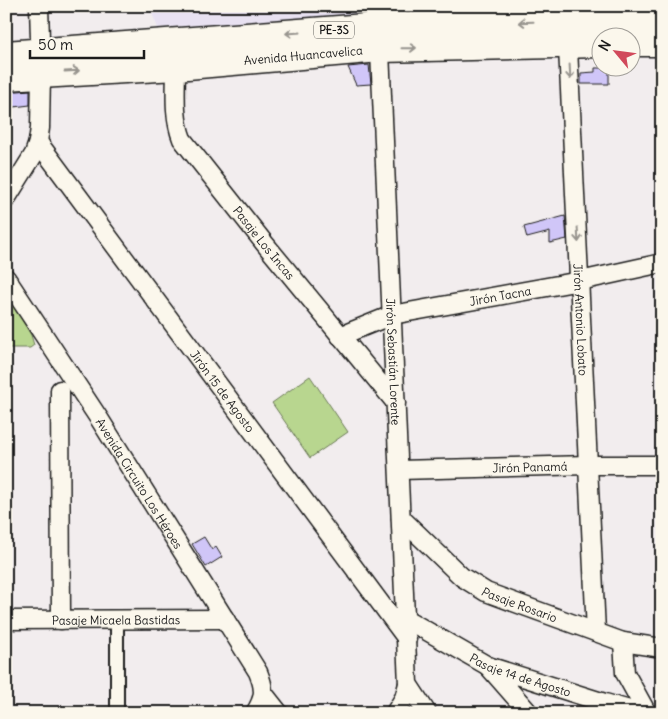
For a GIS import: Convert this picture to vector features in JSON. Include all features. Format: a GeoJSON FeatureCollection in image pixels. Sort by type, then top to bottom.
{"type":"FeatureCollection","features":[{"type":"Feature","properties":{"kind":"highway","name":"Avenida Huancavelica"},"geometry":{"type":"LineString","coordinates":[[6,76],[41,62],[379,27],[567,24],[662,18]]}},
{"type":"Feature","properties":{"kind":"highway","name":"Avenida Huancavelica"},"geometry":{"type":"LineString","coordinates":[[567,24],[590,37]]}},
{"type":"Feature","properties":{"kind":"highway","name":"Avenida Huancavelica"},"geometry":{"type":"LineString","coordinates":[[6,55],[41,62],[176,66],[379,27]]}},
{"type":"Feature","properties":{"kind":"highway"},"geometry":{"type":"LineString","coordinates":[[640,42],[662,42]]}},
{"type":"Feature","properties":{"kind":"street"},"geometry":{"type":"LineString","coordinates":[[6,200],[34,154],[38,142],[41,62],[39,6]]}},
{"type":"Feature","properties":{"kind":"street","name":"Jirón Antonio Lobato"},"geometry":{"type":"LineString","coordinates":[[567,24],[596,632]]}},
{"type":"Feature","properties":{"kind":"street","name":"Jirón Sebastián Lorente"},"geometry":{"type":"LineString","coordinates":[[379,27],[408,684]]}},
{"type":"Feature","properties":{"kind":"street","name":"Pasaje Los Incas"},"geometry":{"type":"LineString","coordinates":[[176,66],[176,113],[182,139],[265,244],[396,403]]}},
{"type":"Feature","properties":{"kind":"street","name":"Jirón 15 de Agosto"},"geometry":{"type":"LineString","coordinates":[[38,142],[407,639]]}},
{"type":"Feature","properties":{"kind":"street","name":"Jirón Tacna"},"geometry":{"type":"LineString","coordinates":[[340,336],[392,315],[580,281],[662,263]]}},
{"type":"Feature","properties":{"kind":"street","name":"Avenida Circuito Los Héroes"},"geometry":{"type":"LineString","coordinates":[[6,278],[96,414],[258,672],[263,684],[264,694]]}},
{"type":"Feature","properties":{"kind":"street"},"geometry":{"type":"LineString","coordinates":[[60,390],[61,620]]}},
{"type":"Feature","properties":{"kind":"street","name":"Jirón Panamá"},"geometry":{"type":"LineString","coordinates":[[399,470],[662,465]]}},
{"type":"Feature","properties":{"kind":"street","name":"Pasaje Rosario"},"geometry":{"type":"LineString","coordinates":[[401,518],[462,577],[486,592],[623,642],[662,648]]}},
{"type":"Feature","properties":{"kind":"street","name":"Pasaje Micaela Bastidas"},"geometry":{"type":"LineString","coordinates":[[6,620],[225,619]]}},
{"type":"Feature","properties":{"kind":"street","name":"Pasaje 14 de Agosto"},"geometry":{"type":"LineString","coordinates":[[406,619],[488,666],[601,708],[640,713]]}},
{"type":"Feature","properties":{"kind":"street"},"geometry":{"type":"LineString","coordinates":[[117,620],[117,713]]}},
{"type":"Feature","properties":{"kind":"street"},"geometry":{"type":"LineString","coordinates":[[623,642],[625,673],[647,713]]}},
{"type":"Feature","properties":{"kind":"street"},"geometry":{"type":"LineString","coordinates":[[488,666],[529,713]]}},
{"type":"Feature","properties":{"kind":"street"},"geometry":{"type":"LineString","coordinates":[[395,713],[404,698],[408,684]]}},
{"type":"Feature","properties":{"kind":"street"},"geometry":{"type":"LineString","coordinates":[[408,684],[427,713]]}},
{"type":"Feature","properties":{"kind":"street"},"geometry":{"type":"LineString","coordinates":[[254,713],[261,703],[264,694]]}},
{"type":"Feature","properties":{"kind":"street"},"geometry":{"type":"LineString","coordinates":[[264,694],[279,713]]}},
{"type":"Feature","properties":{"kind":"shaded area"},"geometry":{"type":"Polygon","coordinates":[[[149,6],[368,6],[368,13],[158,28],[149,6]]]}},
{"type":"Feature","properties":{"kind":"green space"},"geometry":{"type":"Polygon","coordinates":[[[6,292],[31,335],[34,345],[30,348],[6,348],[6,292]]]}},
{"type":"Feature","properties":{"kind":"green space"},"geometry":{"type":"Polygon","coordinates":[[[310,376],[348,432],[310,458],[272,403],[310,376]]]}},
{"type":"Feature","properties":{"kind":"building"},"geometry":{"type":"Polygon","coordinates":[[[369,65],[371,84],[356,85],[348,67],[369,65]]]}},
{"type":"Feature","properties":{"kind":"building"},"geometry":{"type":"Polygon","coordinates":[[[590,72],[590,78],[609,78],[609,84],[581,84],[581,73],[590,72]]]}},
{"type":"Feature","properties":{"kind":"building"},"geometry":{"type":"Polygon","coordinates":[[[30,90],[30,105],[6,108],[6,92],[30,90]]]}},
{"type":"Feature","properties":{"kind":"building"},"geometry":{"type":"Polygon","coordinates":[[[565,216],[567,239],[550,243],[550,232],[527,238],[524,227],[565,216]]]}},
{"type":"Feature","properties":{"kind":"building"},"geometry":{"type":"Polygon","coordinates":[[[204,537],[212,550],[216,547],[222,557],[206,567],[192,544],[204,537]]]}}]}
